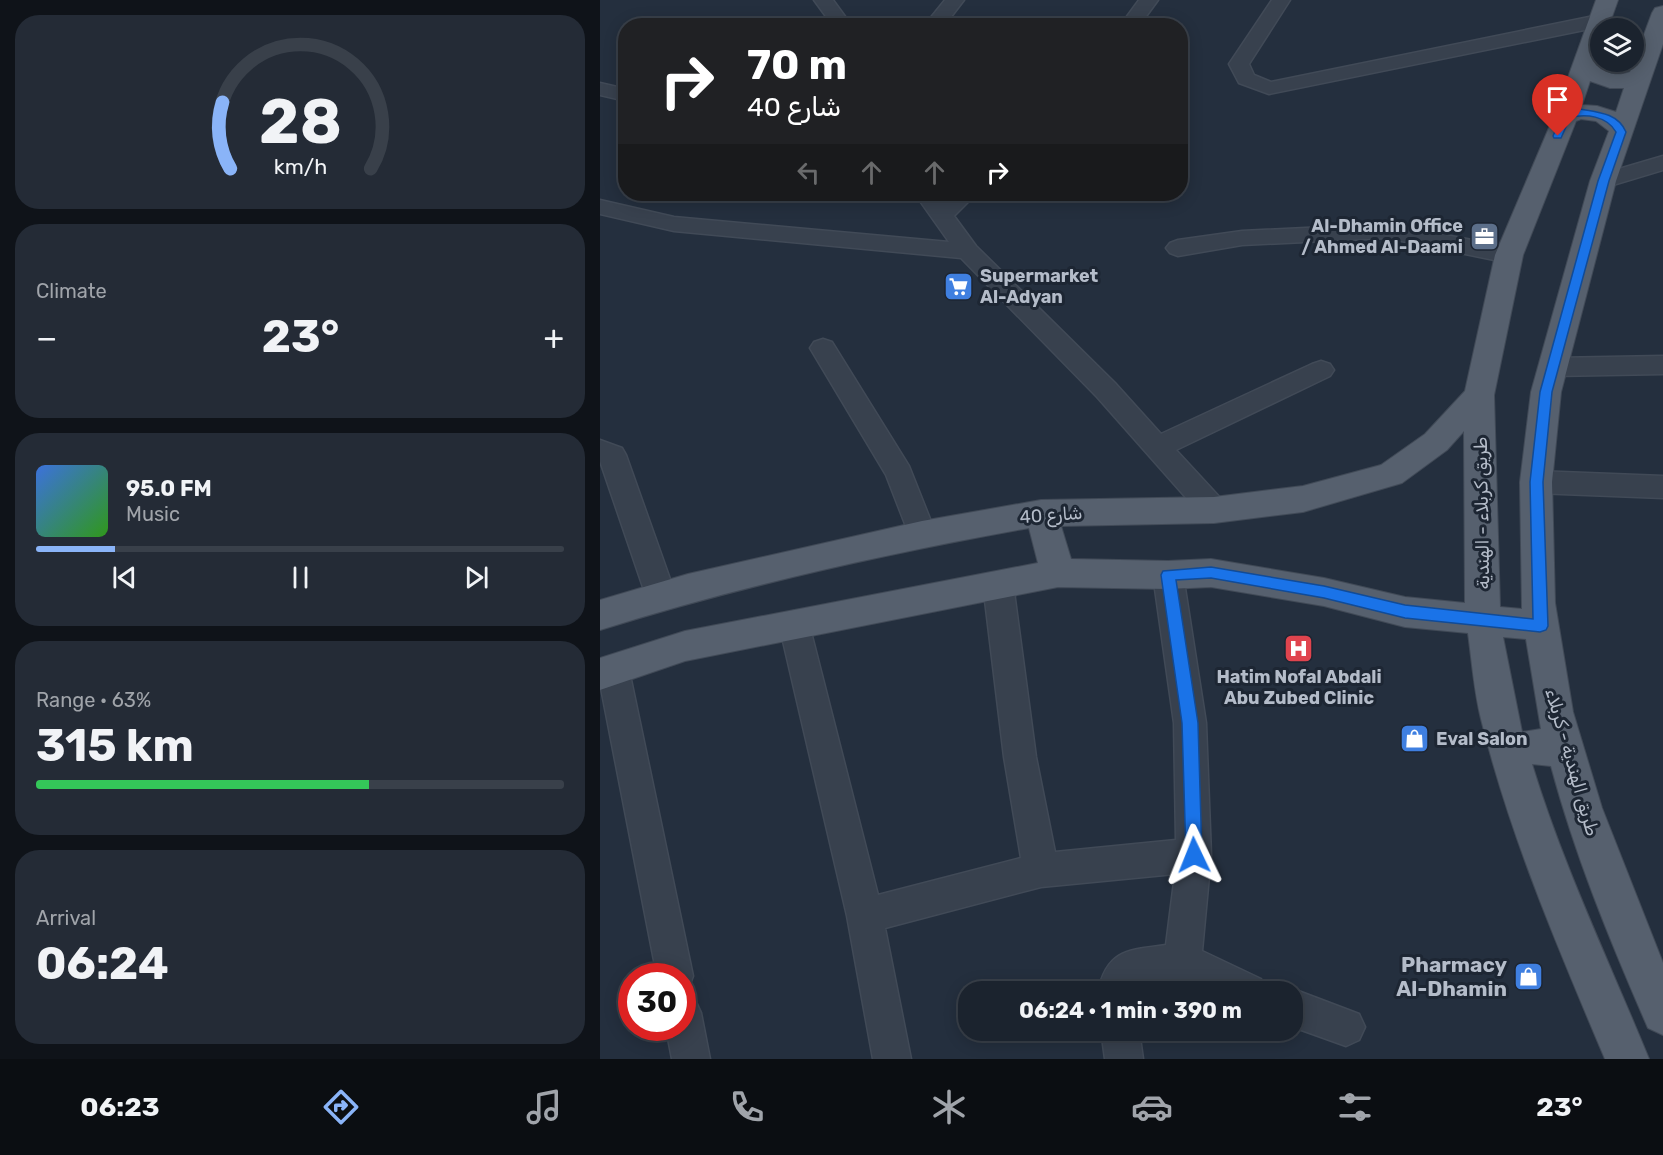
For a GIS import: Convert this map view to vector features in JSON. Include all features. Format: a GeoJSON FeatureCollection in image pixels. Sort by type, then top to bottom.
{"type":"FeatureCollection","features":[{"type":"Feature","properties":{"kind":"main road","name":"طريق كربلاء - الهندية"},"geometry":{"type":"LineString","coordinates":[[1603,10],[1566,116],[1509,255],[1479,395],[1484,620],[1500,717],[1525,806],[1572,931],[1627,1059]]}},
{"type":"Feature","properties":{"kind":"main road","name":"طريق الهندية - كربلاء"},"geometry":{"type":"LineString","coordinates":[[1663,13],[1603,181],[1552,367],[1546,392],[1536,482],[1540,626],[1555,712],[1582,808],[1626,927],[1663,1013]]}},
{"type":"Feature","properties":{"kind":"main road"},"geometry":{"type":"LineString","coordinates":[[1585,63],[1592,73],[1608,80],[1627,81],[1641,76]]}},
{"type":"Feature","properties":{"kind":"main road"},"geometry":{"type":"LineString","coordinates":[[1566,116],[1580,112],[1598,114],[1614,121],[1621,132]]}},
{"type":"Feature","properties":{"kind":"main road","name":"شارع 40"},"geometry":{"type":"LineString","coordinates":[[600,615],[661,596],[922,534],[1041,513],[1214,510],[1303,500],[1391,474],[1436,442],[1479,395]]}},
{"type":"Feature","properties":{"kind":"main road"},"geometry":{"type":"LineString","coordinates":[[1041,513],[1058,573]]}},
{"type":"Feature","properties":{"kind":"main road"},"geometry":{"type":"LineString","coordinates":[[606,672],[685,646],[1058,573],[1168,575],[1211,573],[1324,592],[1405,612],[1540,626]]}},
{"type":"Feature","properties":{"kind":"main road"},"geometry":{"type":"LineString","coordinates":[[1511,757],[1520,749],[1530,745],[1553,747],[1567,755]]}},
{"type":"Feature","properties":{"kind":"street"},"geometry":{"type":"LineString","coordinates":[[823,0],[837,18]]}},
{"type":"Feature","properties":{"kind":"street"},"geometry":{"type":"LineString","coordinates":[[940,18],[955,0]]}},
{"type":"Feature","properties":{"kind":"street"},"geometry":{"type":"LineString","coordinates":[[1135,18],[1149,0]]}},
{"type":"Feature","properties":{"kind":"street"},"geometry":{"type":"LineString","coordinates":[[1281,0],[1239,64],[1246,80],[1269,88],[1603,10]]}},
{"type":"Feature","properties":{"kind":"street"},"geometry":{"type":"LineString","coordinates":[[600,89],[618,93]]}},
{"type":"Feature","properties":{"kind":"street"},"geometry":{"type":"LineString","coordinates":[[1603,181],[1663,163]]}},
{"type":"Feature","properties":{"kind":"street"},"geometry":{"type":"LineString","coordinates":[[931,201],[968,251],[1106,390],[1214,510]]}},
{"type":"Feature","properties":{"kind":"street"},"geometry":{"type":"LineString","coordinates":[[941,215],[957,201]]}},
{"type":"Feature","properties":{"kind":"street"},"geometry":{"type":"LineString","coordinates":[[600,207],[674,224],[968,251]]}},
{"type":"Feature","properties":{"kind":"street"},"geometry":{"type":"LineString","coordinates":[[1178,248],[1242,238],[1387,231],[1509,255]]}},
{"type":"Feature","properties":{"kind":"street"},"geometry":{"type":"LineString","coordinates":[[823,348],[899,473],[922,534]]}},
{"type":"Feature","properties":{"kind":"street"},"geometry":{"type":"LineString","coordinates":[[1552,367],[1663,366]]}},
{"type":"Feature","properties":{"kind":"street"},"geometry":{"type":"LineString","coordinates":[[1157,447],[1321,370]]}},
{"type":"Feature","properties":{"kind":"street"},"geometry":{"type":"LineString","coordinates":[[600,450],[612,455],[661,596]]}},
{"type":"Feature","properties":{"kind":"street"},"geometry":{"type":"LineString","coordinates":[[1536,482],[1663,487]]}},
{"type":"Feature","properties":{"kind":"street"},"geometry":{"type":"LineString","coordinates":[[1168,575],[1190,723],[1194,855],[1184,961]]}},
{"type":"Feature","properties":{"kind":"street"},"geometry":{"type":"LineString","coordinates":[[998,584],[1020,757],[1041,870]]}},
{"type":"Feature","properties":{"kind":"street"},"geometry":{"type":"LineString","coordinates":[[794,624],[865,916],[892,1059]]}},
{"type":"Feature","properties":{"kind":"street"},"geometry":{"type":"LineString","coordinates":[[606,672],[672,963]]}},
{"type":"Feature","properties":{"kind":"street"},"geometry":{"type":"LineString","coordinates":[[865,916],[1041,870],[1194,855]]}},
{"type":"Feature","properties":{"kind":"street"},"geometry":{"type":"LineString","coordinates":[[1119,981],[1128,969],[1184,961],[1225,981]]}},
{"type":"Feature","properties":{"kind":"street"},"geometry":{"type":"LineString","coordinates":[[1303,1012],[1346,1027]]}},
{"type":"Feature","properties":{"kind":"street"},"geometry":{"type":"LineString","coordinates":[[687,1041],[691,1059]]}},
{"type":"Feature","properties":{"kind":"street"},"geometry":{"type":"LineString","coordinates":[[1122,1041],[1124,1059]]}},
{"type":"Feature","properties":{"kind":"place","name":"Al-Dhamin Office / Ahmed Al-Daami"},"geometry":{"type":"Point","coordinates":[1484,236]}},
{"type":"Feature","properties":{"kind":"place","name":"Supermarket Al-Adyan"},"geometry":{"type":"Point","coordinates":[959,286]}},
{"type":"Feature","properties":{"kind":"place","name":"Hatim Nofal Abdali Abu Zubed Clinic"},"geometry":{"type":"Point","coordinates":[1299,648]}},
{"type":"Feature","properties":{"kind":"place","name":"Eval Salon"},"geometry":{"type":"Point","coordinates":[1415,739]}},
{"type":"Feature","properties":{"kind":"place","name":"Pharmacy Al-Dhamin"},"geometry":{"type":"Point","coordinates":[1528,976]}},
{"type":"Feature","properties":{"kind":"route"},"geometry":{"type":"LineString","coordinates":[[1194,855],[1190,723],[1168,575],[1211,573],[1324,592],[1405,612],[1540,626],[1536,482],[1546,392],[1603,181],[1621,132],[1614,121],[1607,117],[1580,112],[1566,116],[1558,136]]}}]}
